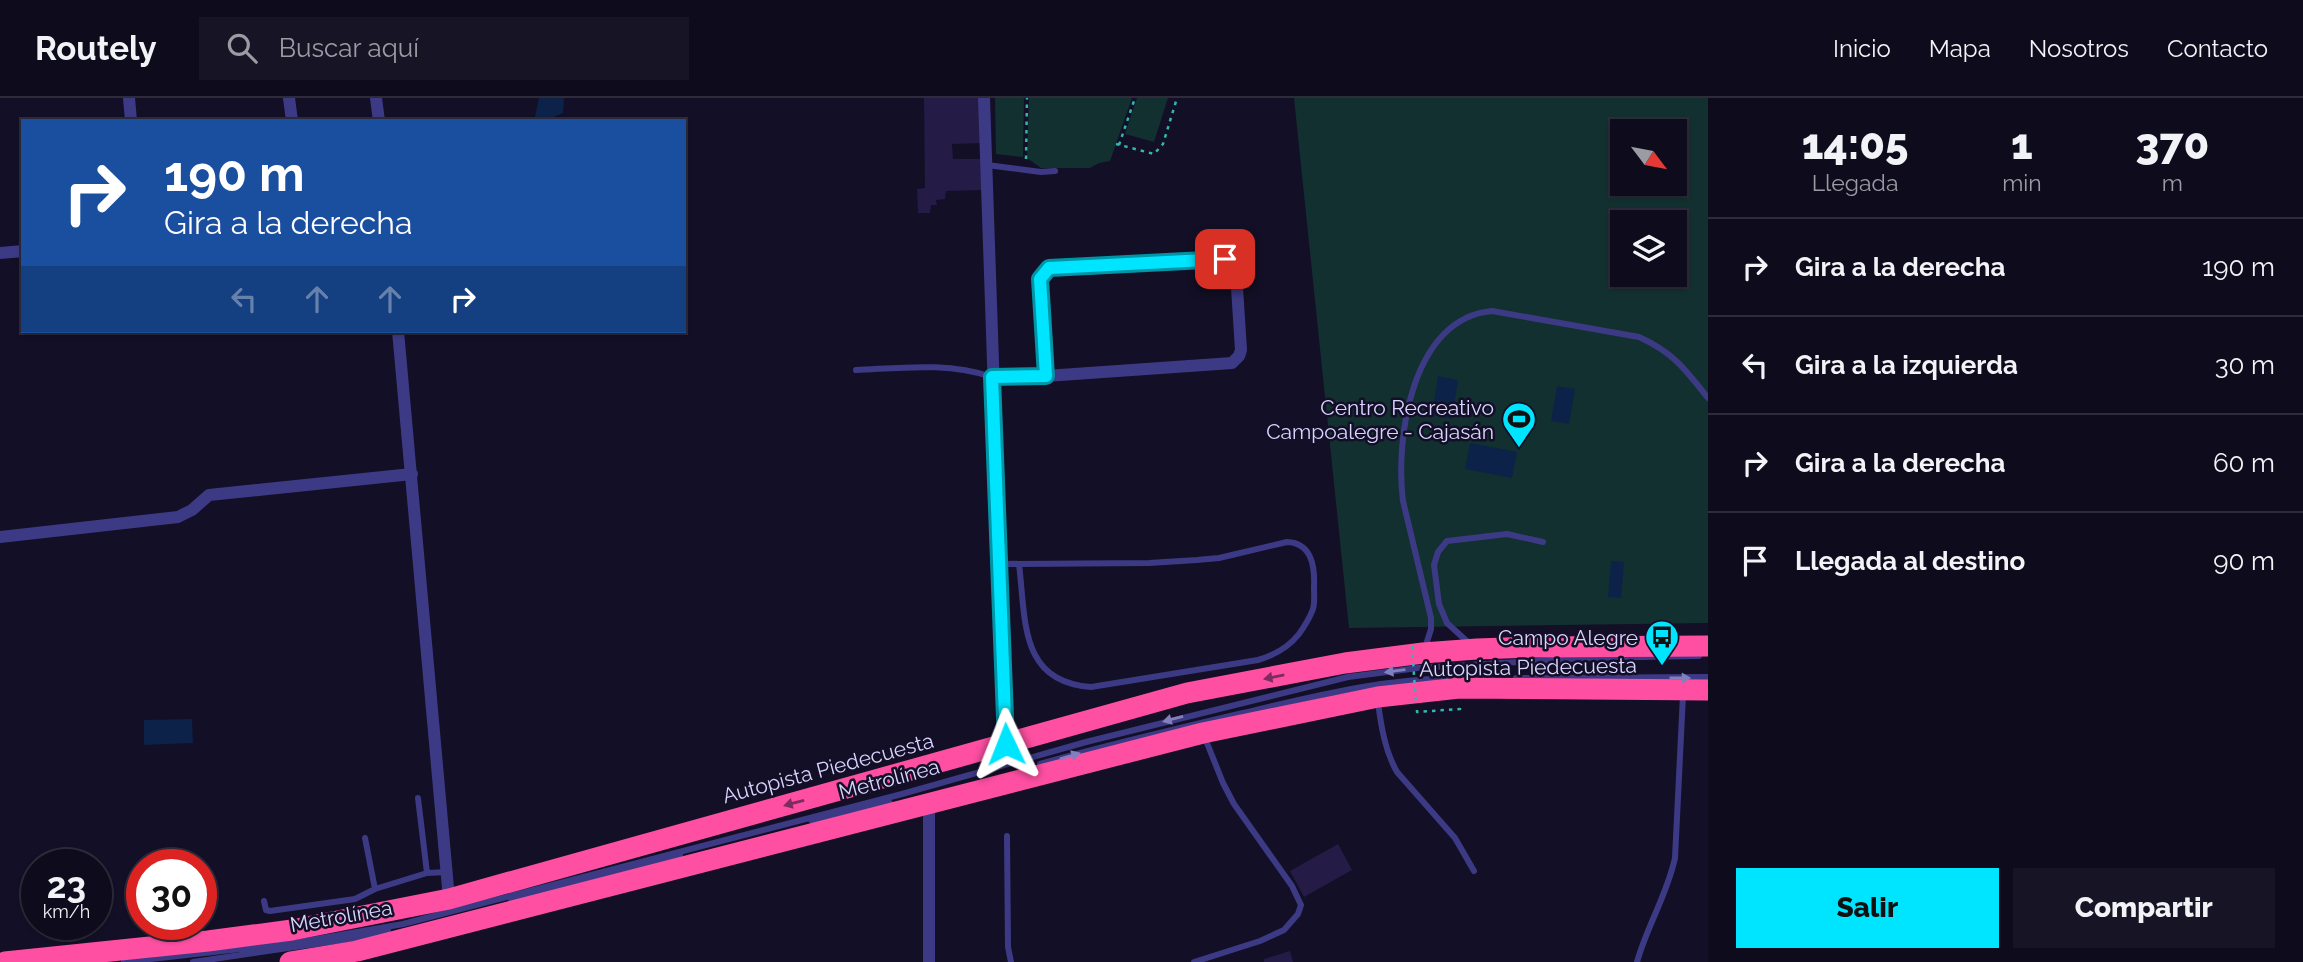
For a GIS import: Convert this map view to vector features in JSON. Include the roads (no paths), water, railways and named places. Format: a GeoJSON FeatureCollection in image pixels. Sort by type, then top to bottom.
{"type":"FeatureCollection","features":[{"type":"Feature","properties":{"kind":"highway","name":"Autopista Piedecuesta"},"geometry":{"type":"LineString","coordinates":[[5,962],[280,931],[449,899],[1187,694],[1418,649],[1708,646]]}},
{"type":"Feature","properties":{"kind":"highway","name":"Autopista Piedecuesta"},"geometry":{"type":"LineString","coordinates":[[290,962],[357,956],[1203,733],[1378,697],[1459,688],[1708,691]]}},
{"type":"Feature","properties":{"kind":"street"},"geometry":{"type":"LineString","coordinates":[[129,98],[131,119]]}},
{"type":"Feature","properties":{"kind":"street"},"geometry":{"type":"LineString","coordinates":[[292,119],[289,99],[303,98]]}},
{"type":"Feature","properties":{"kind":"street"},"geometry":{"type":"LineString","coordinates":[[376,98],[379,119]]}},
{"type":"Feature","properties":{"kind":"street"},"geometry":{"type":"LineString","coordinates":[[984,98],[1006,744]]}},
{"type":"Feature","properties":{"kind":"street"},"geometry":{"type":"LineString","coordinates":[[0,253],[21,251]]}},
{"type":"Feature","properties":{"kind":"street"},"geometry":{"type":"LineString","coordinates":[[992,377],[1046,376],[1232,363],[1241,350],[1236,272],[1232,264],[1221,258],[1049,268],[1040,279],[1046,376]]}},
{"type":"Feature","properties":{"kind":"street"},"geometry":{"type":"LineString","coordinates":[[398,333],[449,899]]}},
{"type":"Feature","properties":{"kind":"street"},"geometry":{"type":"LineString","coordinates":[[0,537],[178,517],[192,510],[209,495],[412,474]]}},
{"type":"Feature","properties":{"kind":"street"},"geometry":{"type":"LineString","coordinates":[[929,804],[929,962]]}},
{"type":"Feature","properties":{"kind":"lane"},"geometry":{"type":"LineString","coordinates":[[986,165],[1041,172],[1055,171]]}},
{"type":"Feature","properties":{"kind":"lane"},"geometry":{"type":"LineString","coordinates":[[1418,649],[1431,629],[1431,618],[1403,501],[1400,462],[1405,419],[1412,390],[1425,361],[1444,335],[1460,320],[1475,313],[1492,312],[1639,337],[1660,347],[1679,361],[1708,398]]}},
{"type":"Feature","properties":{"kind":"lane"},"geometry":{"type":"LineString","coordinates":[[856,370],[955,367],[992,377]]}},
{"type":"Feature","properties":{"kind":"lane"},"geometry":{"type":"LineString","coordinates":[[1477,649],[1443,617],[1434,571],[1438,552],[1447,541],[1507,534],[1543,542]]}},
{"type":"Feature","properties":{"kind":"lane"},"geometry":{"type":"LineString","coordinates":[[999,564],[1197,560],[1296,542],[1310,555],[1315,569],[1314,606],[1300,633],[1272,656],[1091,687],[1074,686],[1051,675],[1040,665],[1030,649],[1019,564]]}},
{"type":"Feature","properties":{"kind":"lane","name":"Metrolínea"},"geometry":{"type":"LineString","coordinates":[[124,962],[294,943],[403,924],[902,794],[1086,742],[1348,677],[1418,668],[1573,659],[1708,656]]}},
{"type":"Feature","properties":{"kind":"lane"},"geometry":{"type":"LineString","coordinates":[[1502,678],[1708,677]]}},
{"type":"Feature","properties":{"kind":"lane"},"geometry":{"type":"LineString","coordinates":[[1031,767],[1122,741],[1348,688],[1422,678],[1462,678]]}},
{"type":"Feature","properties":{"kind":"lane"},"geometry":{"type":"LineString","coordinates":[[1637,962],[1650,923],[1669,883],[1675,858],[1684,690]]}},
{"type":"Feature","properties":{"kind":"lane"},"geometry":{"type":"LineString","coordinates":[[1378,697],[1380,719],[1392,763],[1455,838],[1474,871]]}},
{"type":"Feature","properties":{"kind":"lane"},"geometry":{"type":"LineString","coordinates":[[1194,962],[1284,930],[1298,914],[1301,905],[1292,886],[1234,804],[1203,733]]}},
{"type":"Feature","properties":{"kind":"lane","name":"Metrolínea"},"geometry":{"type":"LineString","coordinates":[[193,962],[357,938],[770,831],[953,788]]}},
{"type":"Feature","properties":{"kind":"lane"},"geometry":{"type":"LineString","coordinates":[[418,798],[427,873]]}},
{"type":"Feature","properties":{"kind":"lane"},"geometry":{"type":"LineString","coordinates":[[1007,836],[1011,962]]}},
{"type":"Feature","properties":{"kind":"lane"},"geometry":{"type":"LineString","coordinates":[[365,838],[375,889]]}},
{"type":"Feature","properties":{"kind":"lane"},"geometry":{"type":"LineString","coordinates":[[264,901],[266,910],[270,911],[355,899],[375,889],[427,873],[447,872]]}},
{"type":"Feature","properties":{"kind":"water"},"geometry":{"type":"Polygon","coordinates":[[[539,98],[564,98],[563,113],[550,119],[534,119],[539,98]]]}},
{"type":"Feature","properties":{"kind":"water"},"geometry":{"type":"Polygon","coordinates":[[[1438,376],[1458,380],[1452,419],[1432,415],[1438,376]]]}},
{"type":"Feature","properties":{"kind":"water"},"geometry":{"type":"Polygon","coordinates":[[[1557,386],[1575,389],[1569,424],[1551,421],[1557,386]]]}},
{"type":"Feature","properties":{"kind":"water"},"geometry":{"type":"Polygon","coordinates":[[[1470,443],[1517,452],[1512,478],[1465,469],[1470,443]]]}},
{"type":"Feature","properties":{"kind":"water"},"geometry":{"type":"Polygon","coordinates":[[[1611,561],[1624,562],[1621,598],[1608,597],[1611,561]]]}},
{"type":"Feature","properties":{"kind":"water"},"geometry":{"type":"Polygon","coordinates":[[[192,719],[193,743],[144,745],[144,720],[192,719]]]}},
{"type":"Feature","properties":{"kind":"place","name":"Centro Recreativo Campoalegre - Cajasán"},"geometry":{"type":"Point","coordinates":[1519,449]}},
{"type":"Feature","properties":{"kind":"place","name":"Campo Alegre"},"geometry":{"type":"Point","coordinates":[1662,667]}}]}
